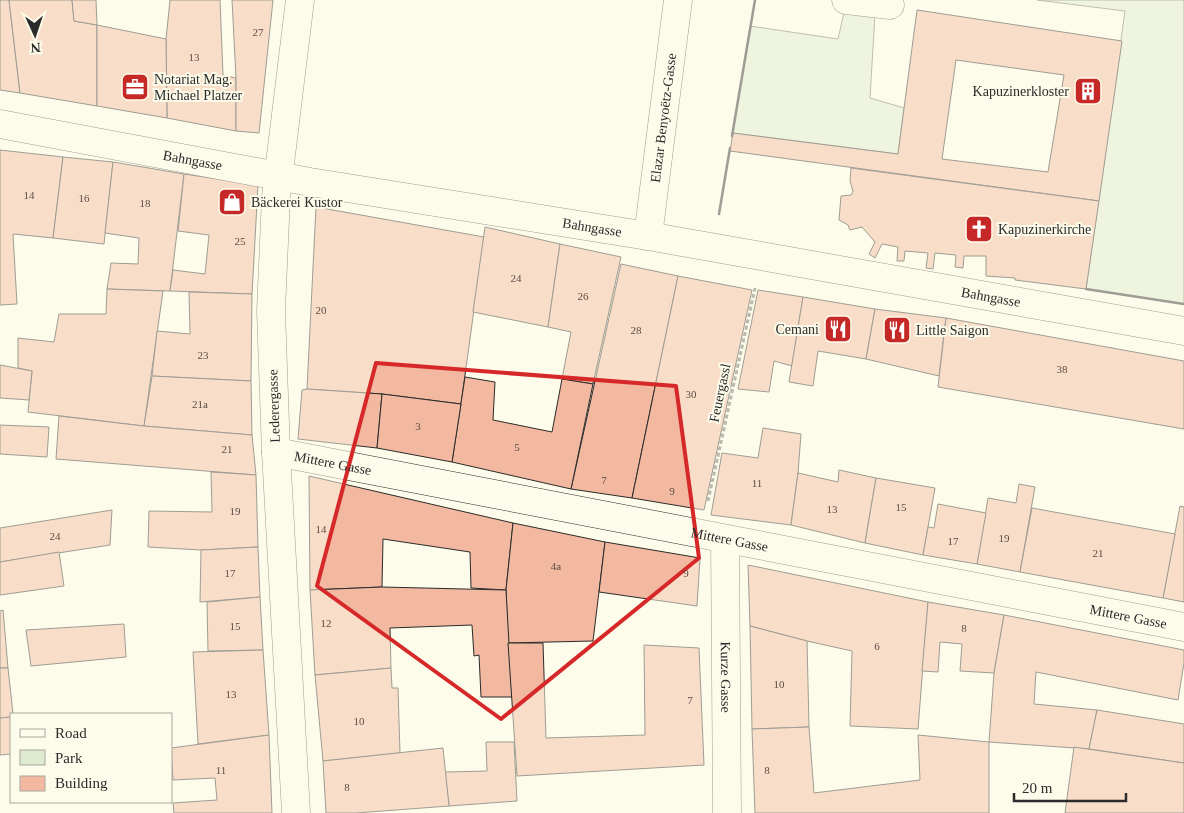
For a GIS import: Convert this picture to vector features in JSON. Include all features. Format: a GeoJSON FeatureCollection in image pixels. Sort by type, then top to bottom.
{"type":"FeatureCollection","features":[{"type":"Feature","properties":{"kind":"street","name":"Lederergasse"},"geometry":{"type":"LineString","coordinates":[[296,813],[270,311],[278,176],[300,0]]}},
{"type":"Feature","properties":{"kind":"street","name":"Elazar Benyoëtz-Gasse"},"geometry":{"type":"LineString","coordinates":[[648,236],[678,0]]}},
{"type":"Feature","properties":{"kind":"street"},"geometry":{"type":"LineString","coordinates":[[846,0],[890,5]]}},
{"type":"Feature","properties":{"kind":"street","name":"Bahngasse"},"geometry":{"type":"LineString","coordinates":[[0,124],[278,176],[648,236],[1184,331]]}},
{"type":"Feature","properties":{"kind":"street","name":"Mittere Gasse"},"geometry":{"type":"LineString","coordinates":[[276,452],[1184,627]]}},
{"type":"Feature","properties":{"kind":"street","name":"Kurze Gasse"},"geometry":{"type":"LineString","coordinates":[[713,536],[727,813]]}},
{"type":"Feature","properties":{"kind":"path","name":"Feuergassl"},"geometry":{"type":"LineString","coordinates":[[713,536],[762,257]]}},
{"type":"Feature","properties":{"kind":"highlighted area"},"geometry":{"type":"Polygon","coordinates":[[[376,363],[676,386],[699,558],[501,719],[317,586],[376,363]]]}},
{"type":"Feature","properties":{"kind":"green space"},"geometry":{"type":"Polygon","coordinates":[[[1037,0],[1184,0],[1184,304],[1086,289],[1125,11],[1037,0]]]}},
{"type":"Feature","properties":{"kind":"green space"},"geometry":{"type":"Polygon","coordinates":[[[845,8],[875,14],[870,98],[904,108],[898,154],[733,133],[750,26],[838,39],[845,8]]]}},
{"type":"Feature","properties":{"kind":"building"},"geometry":{"type":"Polygon","coordinates":[[[0,0],[9,0],[20,93],[0,90],[0,0]]]}},
{"type":"Feature","properties":{"kind":"building"},"geometry":{"type":"Polygon","coordinates":[[[9,0],[72,0],[74,21],[97,25],[97,106],[20,93],[9,0]]]}},
{"type":"Feature","properties":{"kind":"building"},"geometry":{"type":"Polygon","coordinates":[[[72,0],[96,0],[97,25],[74,21],[72,0]]]}},
{"type":"Feature","properties":{"kind":"building"},"geometry":{"type":"Polygon","coordinates":[[[170,0],[220,0],[223,75],[236,78],[236,131],[167,118],[166,39],[170,0]]]}},
{"type":"Feature","properties":{"kind":"building"},"geometry":{"type":"Polygon","coordinates":[[[232,0],[273,0],[259,133],[236,131],[236,78],[232,0]]]}},
{"type":"Feature","properties":{"kind":"building","name":"Kapuzinerkloster"},"geometry":{"type":"Polygon","coordinates":[[[917,10],[1122,41],[1099,201],[730,151],[733,133],[898,154],[917,10]],[[956,60],[942,159],[1048,172],[1064,75],[956,60]]]}},
{"type":"Feature","properties":{"kind":"building"},"geometry":{"type":"Polygon","coordinates":[[[97,25],[166,39],[167,118],[97,106],[97,25]]]}},
{"type":"Feature","properties":{"kind":"building"},"geometry":{"type":"Polygon","coordinates":[[[0,150],[63,157],[53,238],[13,234],[17,304],[0,305],[0,150]]]}},
{"type":"Feature","properties":{"kind":"building"},"geometry":{"type":"Polygon","coordinates":[[[63,157],[113,162],[104,244],[53,238],[63,157]]]}},
{"type":"Feature","properties":{"kind":"building"},"geometry":{"type":"Polygon","coordinates":[[[113,162],[184,174],[170,291],[107,289],[111,263],[138,264],[139,238],[105,233],[113,162]]]}},
{"type":"Feature","properties":{"kind":"building","name":"Kapuzinerkirche"},"geometry":{"type":"Polygon","coordinates":[[[851,168],[1099,201],[1086,289],[1015,280],[1015,278],[986,276],[986,256],[964,256],[963,268],[955,267],[956,255],[935,253],[933,269],[926,268],[928,253],[905,251],[904,261],[897,261],[898,247],[882,244],[875,258],[869,254],[875,242],[862,227],[850,230],[848,225],[839,220],[841,196],[851,195],[853,191],[850,181],[851,168]]]}},
{"type":"Feature","properties":{"kind":"building"},"geometry":{"type":"Polygon","coordinates":[[[184,174],[258,185],[252,294],[170,291],[173,270],[205,274],[209,235],[178,231],[184,174]]]}},
{"type":"Feature","properties":{"kind":"building"},"geometry":{"type":"Polygon","coordinates":[[[316,207],[484,237],[461,404],[382,394],[307,389],[316,207]]]}},
{"type":"Feature","properties":{"kind":"building"},"geometry":{"type":"Polygon","coordinates":[[[485,227],[560,244],[548,327],[473,312],[485,227]]]}},
{"type":"Feature","properties":{"kind":"building"},"geometry":{"type":"Polygon","coordinates":[[[560,244],[621,257],[593,384],[562,379],[571,332],[548,327],[560,244]]]}},
{"type":"Feature","properties":{"kind":"building"},"geometry":{"type":"Polygon","coordinates":[[[621,264],[678,276],[632,498],[571,489],[621,264]]]}},
{"type":"Feature","properties":{"kind":"building"},"geometry":{"type":"Polygon","coordinates":[[[678,276],[752,290],[704,510],[632,498],[678,276]]]}},
{"type":"Feature","properties":{"kind":"building"},"geometry":{"type":"Polygon","coordinates":[[[107,289],[163,291],[144,426],[28,412],[32,371],[18,368],[18,338],[54,342],[59,314],[106,314],[107,289]]]}},
{"type":"Feature","properties":{"kind":"building"},"geometry":{"type":"Polygon","coordinates":[[[758,290],[803,297],[792,366],[774,361],[769,392],[738,389],[758,290]]]}},
{"type":"Feature","properties":{"kind":"building"},"geometry":{"type":"Polygon","coordinates":[[[189,292],[252,294],[251,381],[152,376],[157,331],[190,334],[189,292]]]}},
{"type":"Feature","properties":{"kind":"building"},"geometry":{"type":"Polygon","coordinates":[[[803,297],[875,309],[866,359],[818,351],[813,386],[789,382],[803,297]]]}},
{"type":"Feature","properties":{"kind":"building"},"geometry":{"type":"Polygon","coordinates":[[[875,309],[946,318],[939,376],[866,359],[875,309]]]}},
{"type":"Feature","properties":{"kind":"building"},"geometry":{"type":"Polygon","coordinates":[[[946,318],[1184,361],[1184,429],[938,387],[946,318]]]}},
{"type":"Feature","properties":{"kind":"building"},"geometry":{"type":"Polygon","coordinates":[[[0,365],[32,371],[29,400],[0,398],[0,365]]]}},
{"type":"Feature","properties":{"kind":"building"},"geometry":{"type":"Polygon","coordinates":[[[152,376],[251,381],[252,435],[144,426],[152,376]]]}},
{"type":"Feature","properties":{"kind":"building"},"geometry":{"type":"Polygon","coordinates":[[[465,377],[495,382],[493,420],[552,432],[562,379],[593,384],[571,489],[452,462],[465,377]]]}},
{"type":"Feature","properties":{"kind":"building"},"geometry":{"type":"Polygon","coordinates":[[[302,390],[382,394],[377,448],[298,439],[302,390]]]}},
{"type":"Feature","properties":{"kind":"building"},"geometry":{"type":"Polygon","coordinates":[[[382,394],[461,404],[452,462],[377,448],[382,394]]]}},
{"type":"Feature","properties":{"kind":"building"},"geometry":{"type":"Polygon","coordinates":[[[59,416],[144,426],[252,435],[256,475],[56,459],[59,416]]]}},
{"type":"Feature","properties":{"kind":"building"},"geometry":{"type":"Polygon","coordinates":[[[0,425],[49,427],[47,457],[0,454],[0,425]]]}},
{"type":"Feature","properties":{"kind":"building"},"geometry":{"type":"Polygon","coordinates":[[[763,428],[801,434],[791,525],[711,515],[722,453],[758,458],[763,428]]]}},
{"type":"Feature","properties":{"kind":"building"},"geometry":{"type":"Polygon","coordinates":[[[839,470],[876,478],[865,543],[791,525],[798,473],[838,482],[839,470]]]}},
{"type":"Feature","properties":{"kind":"building"},"geometry":{"type":"Polygon","coordinates":[[[211,472],[256,475],[258,547],[201,550],[148,547],[149,511],[212,512],[211,472]]]}},
{"type":"Feature","properties":{"kind":"building"},"geometry":{"type":"Polygon","coordinates":[[[309,476],[513,523],[506,590],[471,588],[470,552],[383,539],[382,587],[310,590],[309,476]]]}},
{"type":"Feature","properties":{"kind":"building"},"geometry":{"type":"Polygon","coordinates":[[[876,478],[935,488],[923,555],[865,543],[876,478]]]}},
{"type":"Feature","properties":{"kind":"building"},"geometry":{"type":"Polygon","coordinates":[[[1019,484],[1035,487],[1020,572],[977,564],[988,498],[1016,503],[1019,484]]]}},
{"type":"Feature","properties":{"kind":"building"},"geometry":{"type":"Polygon","coordinates":[[[938,504],[986,513],[977,564],[923,555],[928,527],[934,528],[938,504]]]}},
{"type":"Feature","properties":{"kind":"building"},"geometry":{"type":"Polygon","coordinates":[[[1180,506],[1184,507],[1184,602],[1163,598],[1180,506]]]}},
{"type":"Feature","properties":{"kind":"building"},"geometry":{"type":"Polygon","coordinates":[[[1032,508],[1175,534],[1163,598],[1020,572],[1032,508]]]}},
{"type":"Feature","properties":{"kind":"building"},"geometry":{"type":"Polygon","coordinates":[[[112,510],[110,545],[0,562],[0,528],[112,510]]]}},
{"type":"Feature","properties":{"kind":"building"},"geometry":{"type":"Polygon","coordinates":[[[513,523],[605,542],[593,641],[508,643],[506,590],[513,523]]]}},
{"type":"Feature","properties":{"kind":"building"},"geometry":{"type":"Polygon","coordinates":[[[605,542],[700,558],[697,606],[599,592],[605,542]]]}},
{"type":"Feature","properties":{"kind":"building"},"geometry":{"type":"Polygon","coordinates":[[[258,547],[260,597],[200,602],[201,550],[258,547]]]}},
{"type":"Feature","properties":{"kind":"building"},"geometry":{"type":"Polygon","coordinates":[[[59,552],[64,586],[0,595],[0,562],[59,552]]]}},
{"type":"Feature","properties":{"kind":"building"},"geometry":{"type":"Polygon","coordinates":[[[748,565],[928,602],[918,729],[850,726],[852,651],[750,626],[748,565]]]}},
{"type":"Feature","properties":{"kind":"building"},"geometry":{"type":"Polygon","coordinates":[[[382,587],[506,590],[512,697],[481,697],[479,655],[474,656],[472,625],[390,628],[391,668],[315,675],[310,590],[382,587]]]}},
{"type":"Feature","properties":{"kind":"building"},"geometry":{"type":"Polygon","coordinates":[[[260,597],[263,650],[208,651],[207,602],[260,597]]]}},
{"type":"Feature","properties":{"kind":"building"},"geometry":{"type":"Polygon","coordinates":[[[928,602],[1004,615],[994,673],[960,671],[962,644],[940,642],[938,672],[922,671],[928,602]]]}},
{"type":"Feature","properties":{"kind":"building"},"geometry":{"type":"Polygon","coordinates":[[[3,610],[8,668],[0,668],[0,611],[3,610]]]}},
{"type":"Feature","properties":{"kind":"building"},"geometry":{"type":"Polygon","coordinates":[[[1004,615],[1184,650],[1184,663],[1178,700],[1036,672],[1034,704],[1097,710],[1089,749],[989,742],[994,673],[1004,615]]]}},
{"type":"Feature","properties":{"kind":"building"},"geometry":{"type":"Polygon","coordinates":[[[124,624],[126,657],[31,666],[26,630],[124,624]]]}},
{"type":"Feature","properties":{"kind":"building"},"geometry":{"type":"Polygon","coordinates":[[[750,626],[807,641],[809,727],[752,729],[750,626]]]}},
{"type":"Feature","properties":{"kind":"building"},"geometry":{"type":"Polygon","coordinates":[[[508,643],[543,643],[546,738],[645,735],[644,645],[699,648],[704,765],[517,776],[508,643]]]}},
{"type":"Feature","properties":{"kind":"building"},"geometry":{"type":"Polygon","coordinates":[[[263,650],[269,735],[198,744],[193,652],[263,650]]]}},
{"type":"Feature","properties":{"kind":"building"},"geometry":{"type":"Polygon","coordinates":[[[0,668],[8,668],[13,713],[10,713],[10,717],[0,718],[0,668]]]}},
{"type":"Feature","properties":{"kind":"building"},"geometry":{"type":"Polygon","coordinates":[[[391,668],[392,688],[398,688],[400,753],[323,761],[315,675],[391,668]]]}},
{"type":"Feature","properties":{"kind":"building"},"geometry":{"type":"Polygon","coordinates":[[[1097,710],[1184,724],[1184,763],[1089,749],[1097,710]]]}},
{"type":"Feature","properties":{"kind":"building"},"geometry":{"type":"Polygon","coordinates":[[[10,717],[10,754],[0,755],[0,718],[10,717]]]}},
{"type":"Feature","properties":{"kind":"building"},"geometry":{"type":"Polygon","coordinates":[[[809,727],[814,793],[920,780],[918,735],[989,742],[989,813],[755,813],[752,729],[809,727]]]}},
{"type":"Feature","properties":{"kind":"building"},"geometry":{"type":"Polygon","coordinates":[[[269,735],[272,813],[174,813],[173,803],[217,800],[215,778],[173,780],[172,748],[269,735]]]}},
{"type":"Feature","properties":{"kind":"building"},"geometry":{"type":"Polygon","coordinates":[[[486,742],[514,742],[517,801],[449,806],[445,772],[487,771],[486,742]]]}},
{"type":"Feature","properties":{"kind":"building"},"geometry":{"type":"Polygon","coordinates":[[[1074,747],[1184,763],[1184,813],[1065,813],[1074,747]]]}},
{"type":"Feature","properties":{"kind":"building"},"geometry":{"type":"Polygon","coordinates":[[[443,748],[449,806],[356,813],[326,813],[323,761],[443,748]]]}},
{"type":"Feature","properties":{"kind":"wall"},"geometry":{"type":"LineString","coordinates":[[732,136],[755,0]]}},
{"type":"Feature","properties":{"kind":"wall"},"geometry":{"type":"LineString","coordinates":[[719,214],[730,148]]}},
{"type":"Feature","properties":{"kind":"wall"},"geometry":{"type":"LineString","coordinates":[[1086,289],[1184,304]]}},
{"type":"Feature","properties":{"kind":"place","name":"Notariat Mag. Michael Platzer"},"geometry":{"type":"Point","coordinates":[135,87]}},
{"type":"Feature","properties":{"kind":"place","name":"Kapuzinerkloster"},"geometry":{"type":"Point","coordinates":[1088,91]}},
{"type":"Feature","properties":{"kind":"place","name":"Bäckerei Kustor"},"geometry":{"type":"Point","coordinates":[232,202]}},
{"type":"Feature","properties":{"kind":"place","name":"Kapuzinerkirche"},"geometry":{"type":"Point","coordinates":[979,229]}},
{"type":"Feature","properties":{"kind":"place","name":"Cemani"},"geometry":{"type":"Point","coordinates":[838,329]}},
{"type":"Feature","properties":{"kind":"place","name":"Little Saigon"},"geometry":{"type":"Point","coordinates":[897,330]}}]}
